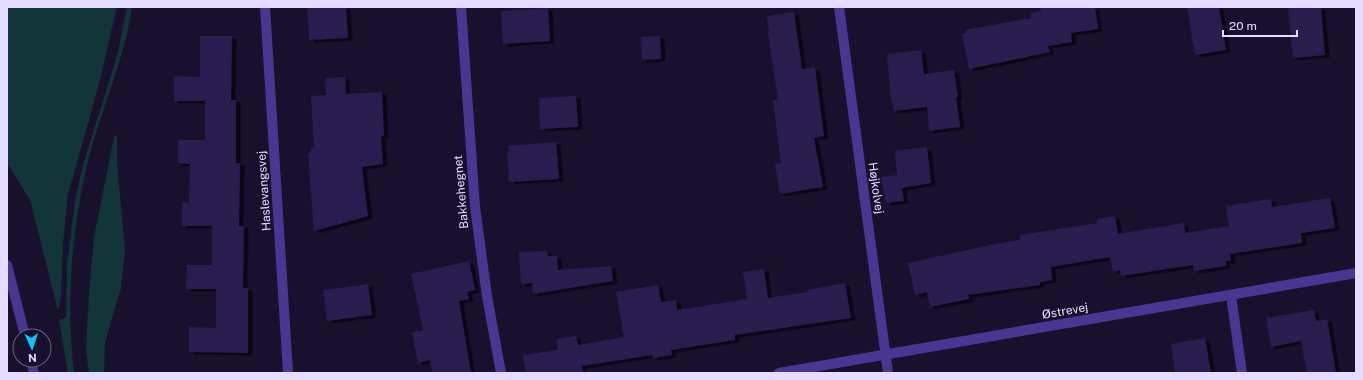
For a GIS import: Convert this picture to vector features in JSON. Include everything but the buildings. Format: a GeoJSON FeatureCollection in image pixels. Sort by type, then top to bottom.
{"type":"FeatureCollection","features":[{"type":"Feature","properties":{"kind":"street","name":"Haslevangsvej"},"geometry":{"type":"LineString","coordinates":[[265,7],[288,373]]}},
{"type":"Feature","properties":{"kind":"street","name":"Bakkehegnet"},"geometry":{"type":"LineString","coordinates":[[461,7],[475,207],[487,296],[501,373]]}},
{"type":"Feature","properties":{"kind":"street","name":"Højkolvej"},"geometry":{"type":"LineString","coordinates":[[839,7],[888,373]]}},
{"type":"Feature","properties":{"kind":"street"},"geometry":{"type":"LineString","coordinates":[[7,265],[23,328]]}},
{"type":"Feature","properties":{"kind":"street","name":"Østrevej"},"geometry":{"type":"LineString","coordinates":[[779,373],[1231,296],[1356,273]]}},
{"type":"Feature","properties":{"kind":"street"},"geometry":{"type":"LineString","coordinates":[[1231,296],[1242,373]]}},
{"type":"Feature","properties":{"kind":"green space"},"geometry":{"type":"Polygon","coordinates":[[[7,7],[117,7],[98,88],[68,194],[63,244],[61,296],[58,311],[30,200],[7,163],[7,7]]]}},
{"type":"Feature","properties":{"kind":"green space"},"geometry":{"type":"Polygon","coordinates":[[[127,7],[132,7],[128,27],[118,67],[92,145],[77,216],[70,295],[70,321],[74,373],[68,373],[59,320],[66,317],[67,264],[75,201],[83,165],[117,56],[127,7]]]}},
{"type":"Feature","properties":{"kind":"green space"},"geometry":{"type":"Polygon","coordinates":[[[117,135],[117,163],[125,250],[121,288],[105,343],[104,373],[89,373],[86,350],[94,237],[114,137],[117,135]]]}}]}
